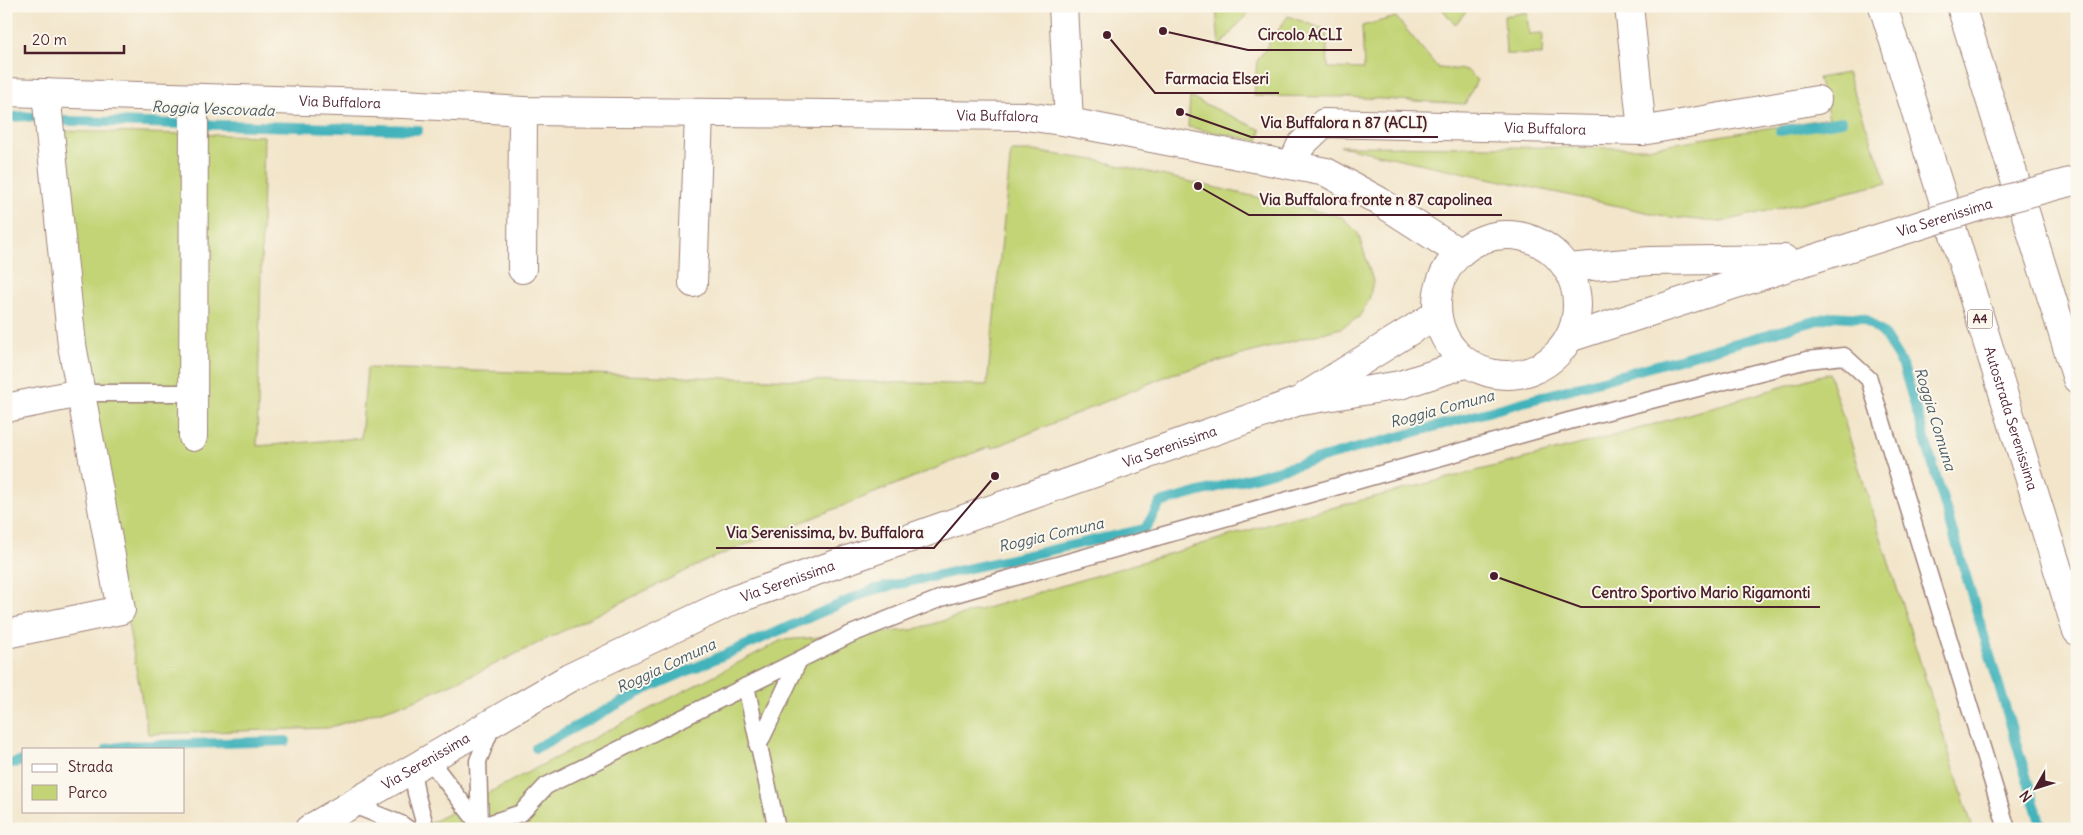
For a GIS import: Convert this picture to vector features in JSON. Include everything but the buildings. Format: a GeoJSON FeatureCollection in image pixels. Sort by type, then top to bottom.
{"type":"FeatureCollection","features":[{"type":"Feature","properties":{"kind":"main road"},"geometry":{"type":"LineString","coordinates":[[1063,6],[1069,122]]}},
{"type":"Feature","properties":{"kind":"main road"},"geometry":{"type":"LineString","coordinates":[[1629,6],[1642,131]]}},
{"type":"Feature","properties":{"kind":"main road","name":"Autostrada Serenissima"},"geometry":{"type":"LineString","coordinates":[[1883,6],[2077,631]]}},
{"type":"Feature","properties":{"kind":"main road"},"geometry":{"type":"LineString","coordinates":[[1960,6],[2077,379]]}},
{"type":"Feature","properties":{"kind":"main road","name":"Via Buffalora"},"geometry":{"type":"LineString","coordinates":[[6,92],[404,104],[523,111],[1026,116],[1069,122],[1326,172],[1379,201],[1460,253]]}},
{"type":"Feature","properties":{"kind":"main road"},"geometry":{"type":"LineString","coordinates":[[6,634],[121,610],[72,345],[46,93]]}},
{"type":"Feature","properties":{"kind":"main road"},"geometry":{"type":"LineString","coordinates":[[193,437],[194,98]]}},
{"type":"Feature","properties":{"kind":"main road","name":"Via Buffalora"},"geometry":{"type":"LineString","coordinates":[[1292,164],[1301,144],[1324,123],[1642,131],[1818,100]]}},
{"type":"Feature","properties":{"kind":"main road"},"geometry":{"type":"LineString","coordinates":[[522,269],[523,111]]}},
{"type":"Feature","properties":{"kind":"main road"},"geometry":{"type":"LineString","coordinates":[[694,283],[699,114]]}},
{"type":"Feature","properties":{"kind":"main road","name":"Via Serenissima"},"geometry":{"type":"LineString","coordinates":[[1570,338],[1984,205],[2077,180]]}},
{"type":"Feature","properties":{"kind":"main road"},"geometry":{"type":"LineString","coordinates":[[1504,235],[1529,238],[1550,250],[1567,268],[1576,290],[1577,315],[1570,338],[1558,354],[1543,366],[1524,373],[1505,375],[1485,372],[1468,363],[1453,350],[1442,333],[1437,314],[1437,294],[1445,272],[1460,253],[1481,240],[1504,235]]}},
{"type":"Feature","properties":{"kind":"main road","name":"Via Serenissima"},"geometry":{"type":"LineString","coordinates":[[1567,268],[1650,261],[1813,259]]}},
{"type":"Feature","properties":{"kind":"main road","name":"Via Serenissima"},"geometry":{"type":"LineString","coordinates":[[1296,402],[1437,314]]}},
{"type":"Feature","properties":{"kind":"main road","name":"Via Serenissima"},"geometry":{"type":"LineString","coordinates":[[309,829],[569,678],[734,600],[1296,402],[1400,385],[1468,363]]}},
{"type":"Feature","properties":{"kind":"main road"},"geometry":{"type":"LineString","coordinates":[[6,408],[80,393]]}},
{"type":"Feature","properties":{"kind":"lane"},"geometry":{"type":"LineString","coordinates":[[476,827],[522,821],[546,786],[849,635],[953,594],[1569,421],[1806,360],[1844,356],[1869,379],[2007,829]]}},
{"type":"Feature","properties":{"kind":"lane"},"geometry":{"type":"LineString","coordinates":[[80,393],[193,393]]}},
{"type":"Feature","properties":{"kind":"lane"},"geometry":{"type":"LineString","coordinates":[[758,746],[799,660]]}},
{"type":"Feature","properties":{"kind":"lane"},"geometry":{"type":"LineString","coordinates":[[746,686],[777,829]]}},
{"type":"Feature","properties":{"kind":"lane"},"geometry":{"type":"LineString","coordinates":[[476,827],[478,762],[494,720]]}},
{"type":"Feature","properties":{"kind":"lane"},"geometry":{"type":"LineString","coordinates":[[420,763],[476,827]]}},
{"type":"Feature","properties":{"kind":"lane"},"geometry":{"type":"LineString","coordinates":[[420,763],[416,793],[426,829]]}},
{"type":"Feature","properties":{"kind":"lane"},"geometry":{"type":"LineString","coordinates":[[351,804],[402,824],[408,829]]}},
{"type":"Feature","properties":{"kind":"green space"},"geometry":{"type":"Polygon","coordinates":[[[1216,6],[1254,6],[1219,47],[1216,6]]]}},
{"type":"Feature","properties":{"kind":"green space"},"geometry":{"type":"Polygon","coordinates":[[[1440,6],[1470,6],[1455,25],[1440,6]]]}},
{"type":"Feature","properties":{"kind":"green space"},"geometry":{"type":"Polygon","coordinates":[[[1527,12],[1529,34],[1543,33],[1542,55],[1506,54],[1504,16],[1527,12]]]}},
{"type":"Feature","properties":{"kind":"green space"},"geometry":{"type":"Polygon","coordinates":[[[1288,16],[1326,30],[1328,68],[1364,69],[1362,26],[1396,17],[1438,68],[1467,70],[1477,80],[1465,104],[1347,97],[1254,96],[1257,61],[1288,16]]]}},
{"type":"Feature","properties":{"kind":"green space"},"geometry":{"type":"Polygon","coordinates":[[[1847,73],[1887,183],[1720,222],[1669,217],[1340,146],[1646,148],[1829,118],[1818,78],[1847,73]]]}},
{"type":"Feature","properties":{"kind":"green space"},"geometry":{"type":"Polygon","coordinates":[[[1190,97],[1261,130],[1258,141],[1188,127],[1190,97]]]}},
{"type":"Feature","properties":{"kind":"green space"},"geometry":{"type":"Polygon","coordinates":[[[62,131],[264,136],[257,446],[361,438],[367,368],[987,385],[1011,151],[1033,151],[1101,161],[1342,217],[1358,233],[1373,281],[1369,300],[1359,317],[1341,328],[1172,374],[991,449],[991,446],[708,560],[481,671],[412,701],[328,728],[148,734],[77,341],[62,131]]]}},
{"type":"Feature","properties":{"kind":"green space"},"geometry":{"type":"Polygon","coordinates":[[[1829,373],[1973,829],[419,829],[782,640],[912,630],[1280,521],[1617,435],[1829,373]]]}},
{"type":"Feature","properties":{"kind":"waterway","name":"Roggia Vescovada"},"geometry":{"type":"LineString","coordinates":[[6,118],[23,116],[70,121],[418,130]]}},
{"type":"Feature","properties":{"kind":"waterway","name":"Roggia Vescovada"},"geometry":{"type":"LineString","coordinates":[[1780,131],[1842,121]]}},
{"type":"Feature","properties":{"kind":"waterway","name":"Roggia Comuna"},"geometry":{"type":"LineString","coordinates":[[536,748],[644,690],[872,590],[1145,529],[1160,503],[1833,316],[1863,318],[1883,333],[1903,366],[2042,829]]}},
{"type":"Feature","properties":{"kind":"waterway","name":"Roggia Comuna"},"geometry":{"type":"LineString","coordinates":[[113,748],[286,741]]}},
{"type":"Feature","properties":{"kind":"waterway","name":"Roggia Comuna"},"geometry":{"type":"LineString","coordinates":[[6,764],[22,761]]}},
{"type":"Feature","properties":{"kind":"place","name":"Circolo ACLI"},"geometry":{"type":"Point","coordinates":[1163,31]}},
{"type":"Feature","properties":{"kind":"place","name":"Farmacia Elseri"},"geometry":{"type":"Point","coordinates":[1107,35]}},
{"type":"Feature","properties":{"kind":"place","name":"Via Buffalora n 87 (ACLI)"},"geometry":{"type":"Point","coordinates":[1180,112]}},
{"type":"Feature","properties":{"kind":"place","name":"Via Buffalora fronte n 87 capolinea"},"geometry":{"type":"Point","coordinates":[1198,186]}},
{"type":"Feature","properties":{"kind":"place","name":"Via Serenissima, bv. Buffalora"},"geometry":{"type":"Point","coordinates":[995,476]}},
{"type":"Feature","properties":{"kind":"place","name":"Centro Sportivo Mario Rigamonti"},"geometry":{"type":"Point","coordinates":[1494,576]}}]}
